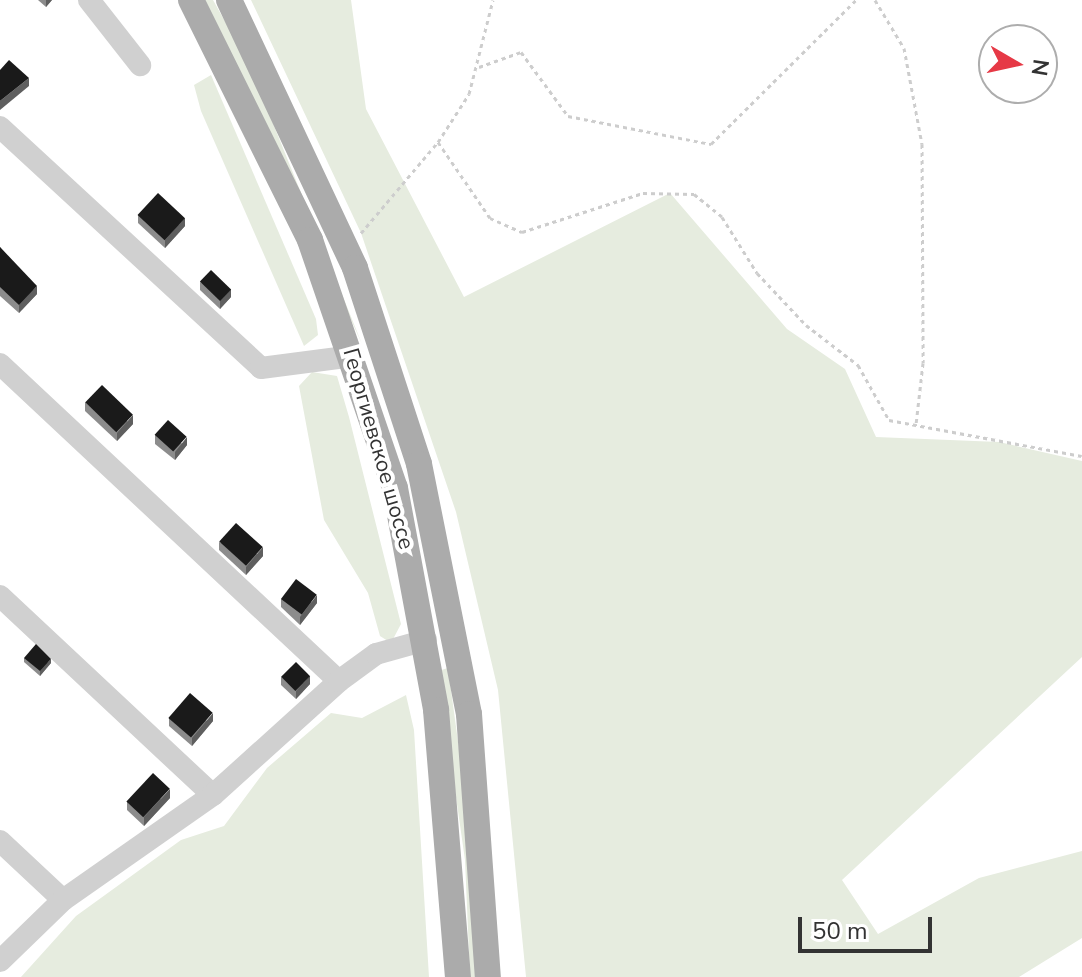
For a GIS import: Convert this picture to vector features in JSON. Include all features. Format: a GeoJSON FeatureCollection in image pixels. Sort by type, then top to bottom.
{"type":"FeatureCollection","features":[{"type":"Feature","properties":{"kind":"main road","name":"Георгиевское шоссе"},"geometry":{"type":"LineString","coordinates":[[191,0],[289,192],[353,356],[395,488],[426,640],[458,977]]}},
{"type":"Feature","properties":{"kind":"main road","name":"Георгиевское шоссе"},"geometry":{"type":"LineString","coordinates":[[229,0],[342,237],[403,406],[447,580],[469,714],[488,977]]}},
{"type":"Feature","properties":{"kind":"lane"},"geometry":{"type":"LineString","coordinates":[[89,0],[140,65]]}},
{"type":"Feature","properties":{"kind":"lane"},"geometry":{"type":"LineString","coordinates":[[0,127],[261,368],[353,356]]}},
{"type":"Feature","properties":{"kind":"lane"},"geometry":{"type":"LineString","coordinates":[[0,364],[339,681]]}},
{"type":"Feature","properties":{"kind":"lane"},"geometry":{"type":"LineString","coordinates":[[0,596],[213,795]]}},
{"type":"Feature","properties":{"kind":"lane"},"geometry":{"type":"LineString","coordinates":[[0,961],[63,900],[213,795],[339,681],[376,654],[426,640]]}},
{"type":"Feature","properties":{"kind":"lane"},"geometry":{"type":"LineString","coordinates":[[0,841],[63,900]]}},
{"type":"Feature","properties":{"kind":"path"},"geometry":{"type":"LineString","coordinates":[[342,237],[361,233],[438,142],[479,67],[493,0]]}},
{"type":"Feature","properties":{"kind":"path"},"geometry":{"type":"LineString","coordinates":[[479,67],[521,52],[568,116],[711,144],[856,0]]}},
{"type":"Feature","properties":{"kind":"path"},"geometry":{"type":"LineString","coordinates":[[875,0],[904,48],[922,144],[923,348],[916,424]]}},
{"type":"Feature","properties":{"kind":"path"},"geometry":{"type":"LineString","coordinates":[[438,142],[490,218],[522,232],[643,193],[694,194],[722,217],[757,273],[806,325],[858,365],[889,420],[1082,456]]}},
{"type":"Feature","properties":{"kind":"shaded area"},"geometry":{"type":"Polygon","coordinates":[[[205,0],[213,0],[266,106],[362,344],[205,0]]]}},
{"type":"Feature","properties":{"kind":"shaded area"},"geometry":{"type":"Polygon","coordinates":[[[251,0],[351,0],[366,109],[464,297],[670,193],[787,329],[845,369],[876,437],[999,442],[1082,461],[1082,657],[842,880],[878,934],[979,878],[1082,851],[1082,938],[1019,977],[526,977],[498,690],[456,512],[361,233],[251,0]]]}},
{"type":"Feature","properties":{"kind":"shaded area"},"geometry":{"type":"Polygon","coordinates":[[[211,75],[316,319],[318,335],[304,346],[201,111],[194,85],[211,75]]]}},
{"type":"Feature","properties":{"kind":"shaded area"},"geometry":{"type":"Polygon","coordinates":[[[312,372],[337,376],[349,417],[401,624],[391,643],[380,636],[368,593],[324,520],[299,386],[312,372]]]}},
{"type":"Feature","properties":{"kind":"shaded area"},"geometry":{"type":"Polygon","coordinates":[[[448,668],[474,859],[478,977],[470,977],[465,860],[438,671],[448,668]]]}},
{"type":"Feature","properties":{"kind":"shaded area"},"geometry":{"type":"Polygon","coordinates":[[[406,695],[414,730],[429,977],[21,977],[76,916],[181,840],[224,826],[267,768],[331,713],[362,718],[406,695]]]}},
{"type":"Feature","properties":{"kind":"building"},"geometry":{"type":"Polygon","coordinates":[[[9,60],[29,78],[0,101],[0,70],[9,60]]]}},
{"type":"Feature","properties":{"kind":"building"},"geometry":{"type":"Polygon","coordinates":[[[158,193],[185,218],[165,240],[138,215],[158,193]]]}},
{"type":"Feature","properties":{"kind":"building"},"geometry":{"type":"Polygon","coordinates":[[[0,247],[37,286],[19,305],[0,287],[0,247]]]}},
{"type":"Feature","properties":{"kind":"building"},"geometry":{"type":"Polygon","coordinates":[[[211,270],[231,289],[220,301],[200,282],[211,270]]]}},
{"type":"Feature","properties":{"kind":"building"},"geometry":{"type":"Polygon","coordinates":[[[102,385],[133,415],[116,432],[85,402],[102,385]]]}},
{"type":"Feature","properties":{"kind":"building"},"geometry":{"type":"Polygon","coordinates":[[[168,420],[187,437],[173,452],[155,435],[168,420]]]}},
{"type":"Feature","properties":{"kind":"building"},"geometry":{"type":"Polygon","coordinates":[[[236,523],[263,547],[246,566],[219,542],[236,523]]]}},
{"type":"Feature","properties":{"kind":"building"},"geometry":{"type":"Polygon","coordinates":[[[296,579],[317,595],[302,615],[281,599],[296,579]]]}},
{"type":"Feature","properties":{"kind":"building"},"geometry":{"type":"Polygon","coordinates":[[[36,644],[51,659],[40,671],[24,658],[36,644]]]}},
{"type":"Feature","properties":{"kind":"building"},"geometry":{"type":"Polygon","coordinates":[[[296,662],[310,676],[295,691],[281,677],[296,662]]]}},
{"type":"Feature","properties":{"kind":"building"},"geometry":{"type":"Polygon","coordinates":[[[190,693],[213,713],[191,738],[168,718],[190,693]]]}},
{"type":"Feature","properties":{"kind":"building"},"geometry":{"type":"Polygon","coordinates":[[[153,773],[170,789],[143,817],[126,802],[153,773]]]}}]}
